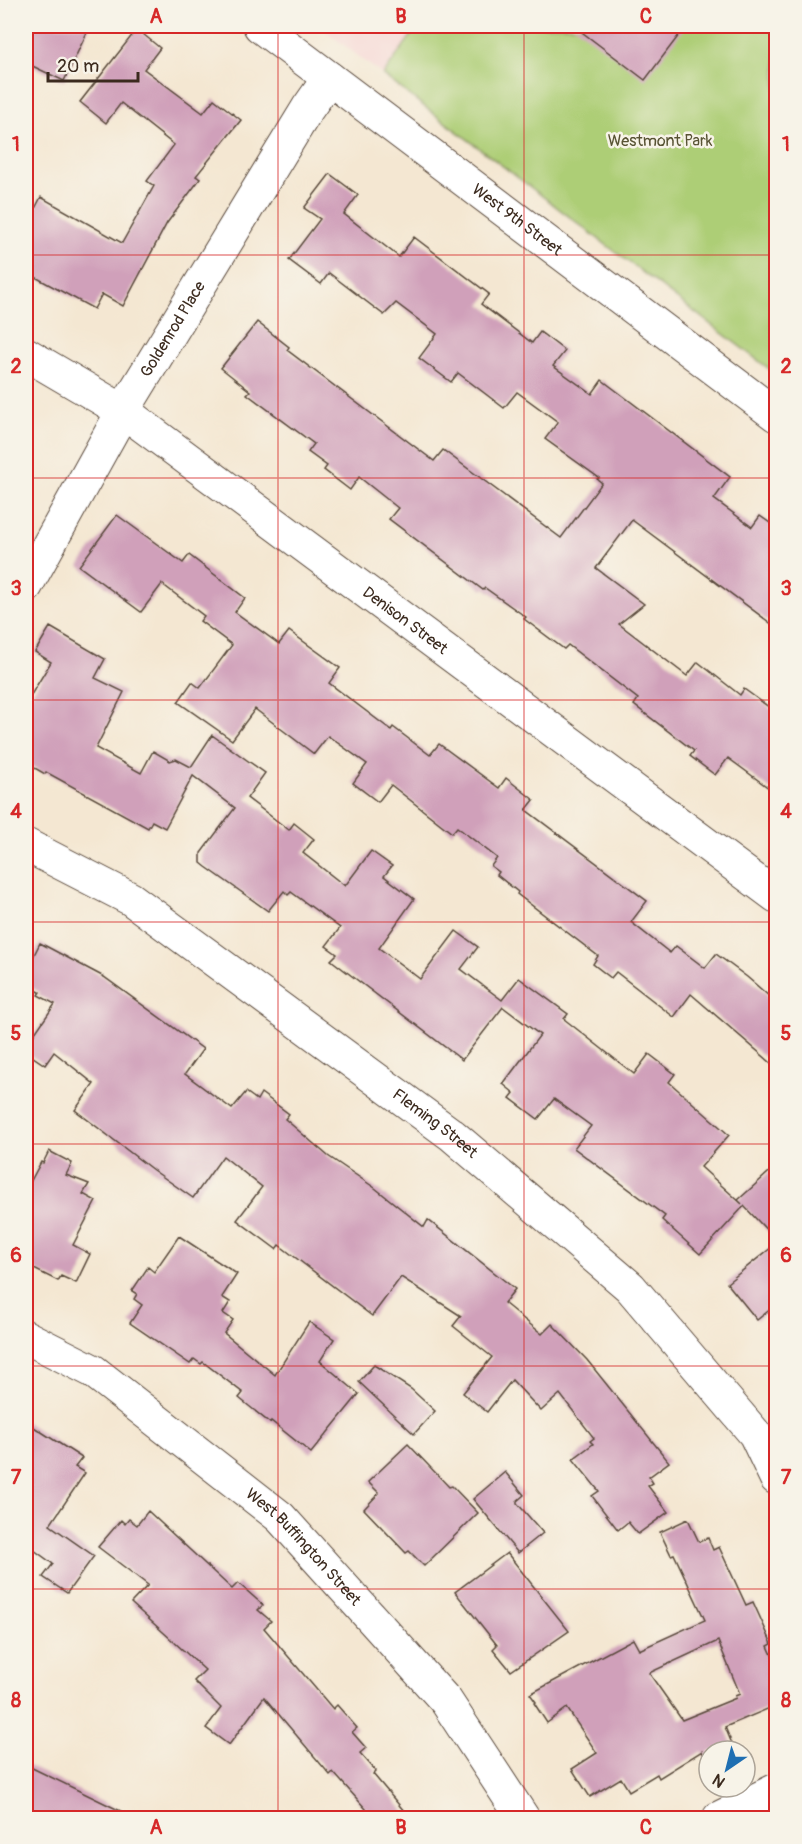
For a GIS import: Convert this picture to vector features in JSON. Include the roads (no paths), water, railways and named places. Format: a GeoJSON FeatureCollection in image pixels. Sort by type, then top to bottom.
{"type":"FeatureCollection","features":[{"type":"Feature","properties":{"kind":"street","name":"West 9th Street"},"geometry":{"type":"LineString","coordinates":[[260,26],[777,415]]}},
{"type":"Feature","properties":{"kind":"street","name":"Goldenrod Place"},"geometry":{"type":"LineString","coordinates":[[26,586],[123,411],[308,108],[329,78]]}},
{"type":"Feature","properties":{"kind":"street","name":"Denison Street"},"geometry":{"type":"LineString","coordinates":[[26,354],[123,411],[777,896]]}},
{"type":"Feature","properties":{"kind":"street","name":"Fleming Street"},"geometry":{"type":"LineString","coordinates":[[26,845],[131,899],[452,1135],[630,1287],[755,1434],[777,1479]]}},
{"type":"Feature","properties":{"kind":"street","name":"West Buffington Street"},"geometry":{"type":"LineString","coordinates":[[26,1337],[93,1371],[280,1517],[446,1701],[523,1818]]}},
{"type":"Feature","properties":{"kind":"street"},"geometry":{"type":"LineString","coordinates":[[719,1818],[777,1790]]}},
{"type":"Feature","properties":{"kind":"park label","name":"Westmont Park"},"geometry":{"type":"Point","coordinates":[660,141]}}]}
